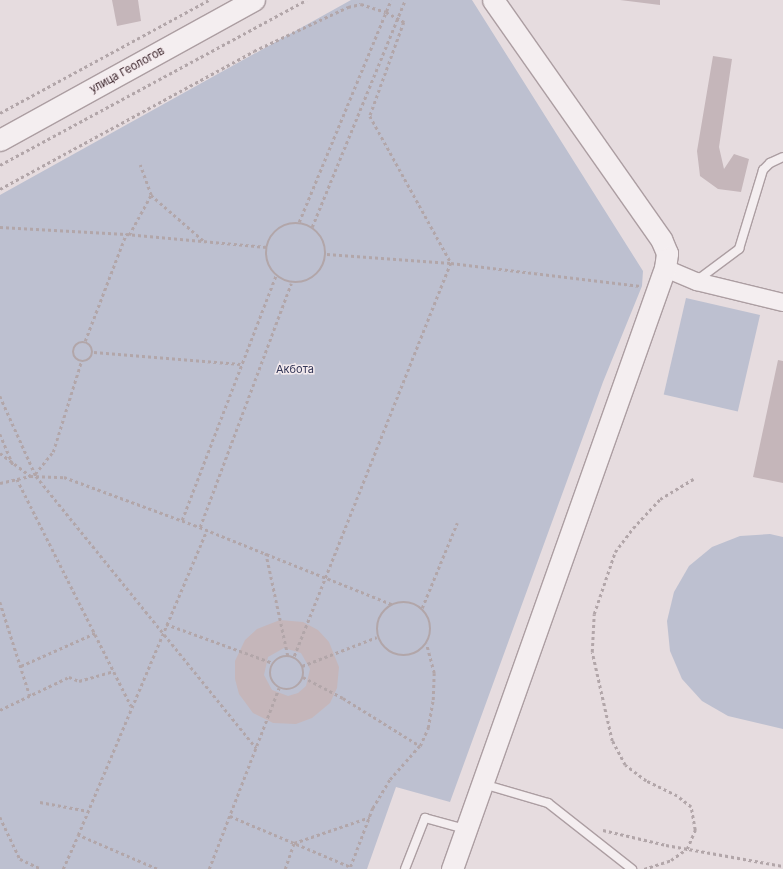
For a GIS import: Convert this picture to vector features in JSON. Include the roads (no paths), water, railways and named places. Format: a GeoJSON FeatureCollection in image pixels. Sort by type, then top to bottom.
{"type":"FeatureCollection","features":[{"type":"Feature","properties":{"kind":"street","name":"улица Геологов"},"geometry":{"type":"LineString","coordinates":[[0,140],[254,0]]}},
{"type":"Feature","properties":{"kind":"street"},"geometry":{"type":"LineString","coordinates":[[452,869],[665,268],[667,253],[661,239],[493,0]]}},
{"type":"Feature","properties":{"kind":"street"},"geometry":{"type":"LineString","coordinates":[[665,268],[696,281],[783,302]]}},
{"type":"Feature","properties":{"kind":"lane"},"geometry":{"type":"LineString","coordinates":[[696,281],[739,249],[763,170],[770,163],[783,157]]}},
{"type":"Feature","properties":{"kind":"lane"},"geometry":{"type":"LineString","coordinates":[[483,784],[548,802],[632,869]]}},
{"type":"Feature","properties":{"kind":"lane"},"geometry":{"type":"LineString","coordinates":[[405,869],[424,818],[466,830]]}},
{"type":"Feature","properties":{"kind":"park label","name":"Акбота"},"geometry":{"type":"Point","coordinates":[295,369]}}]}
